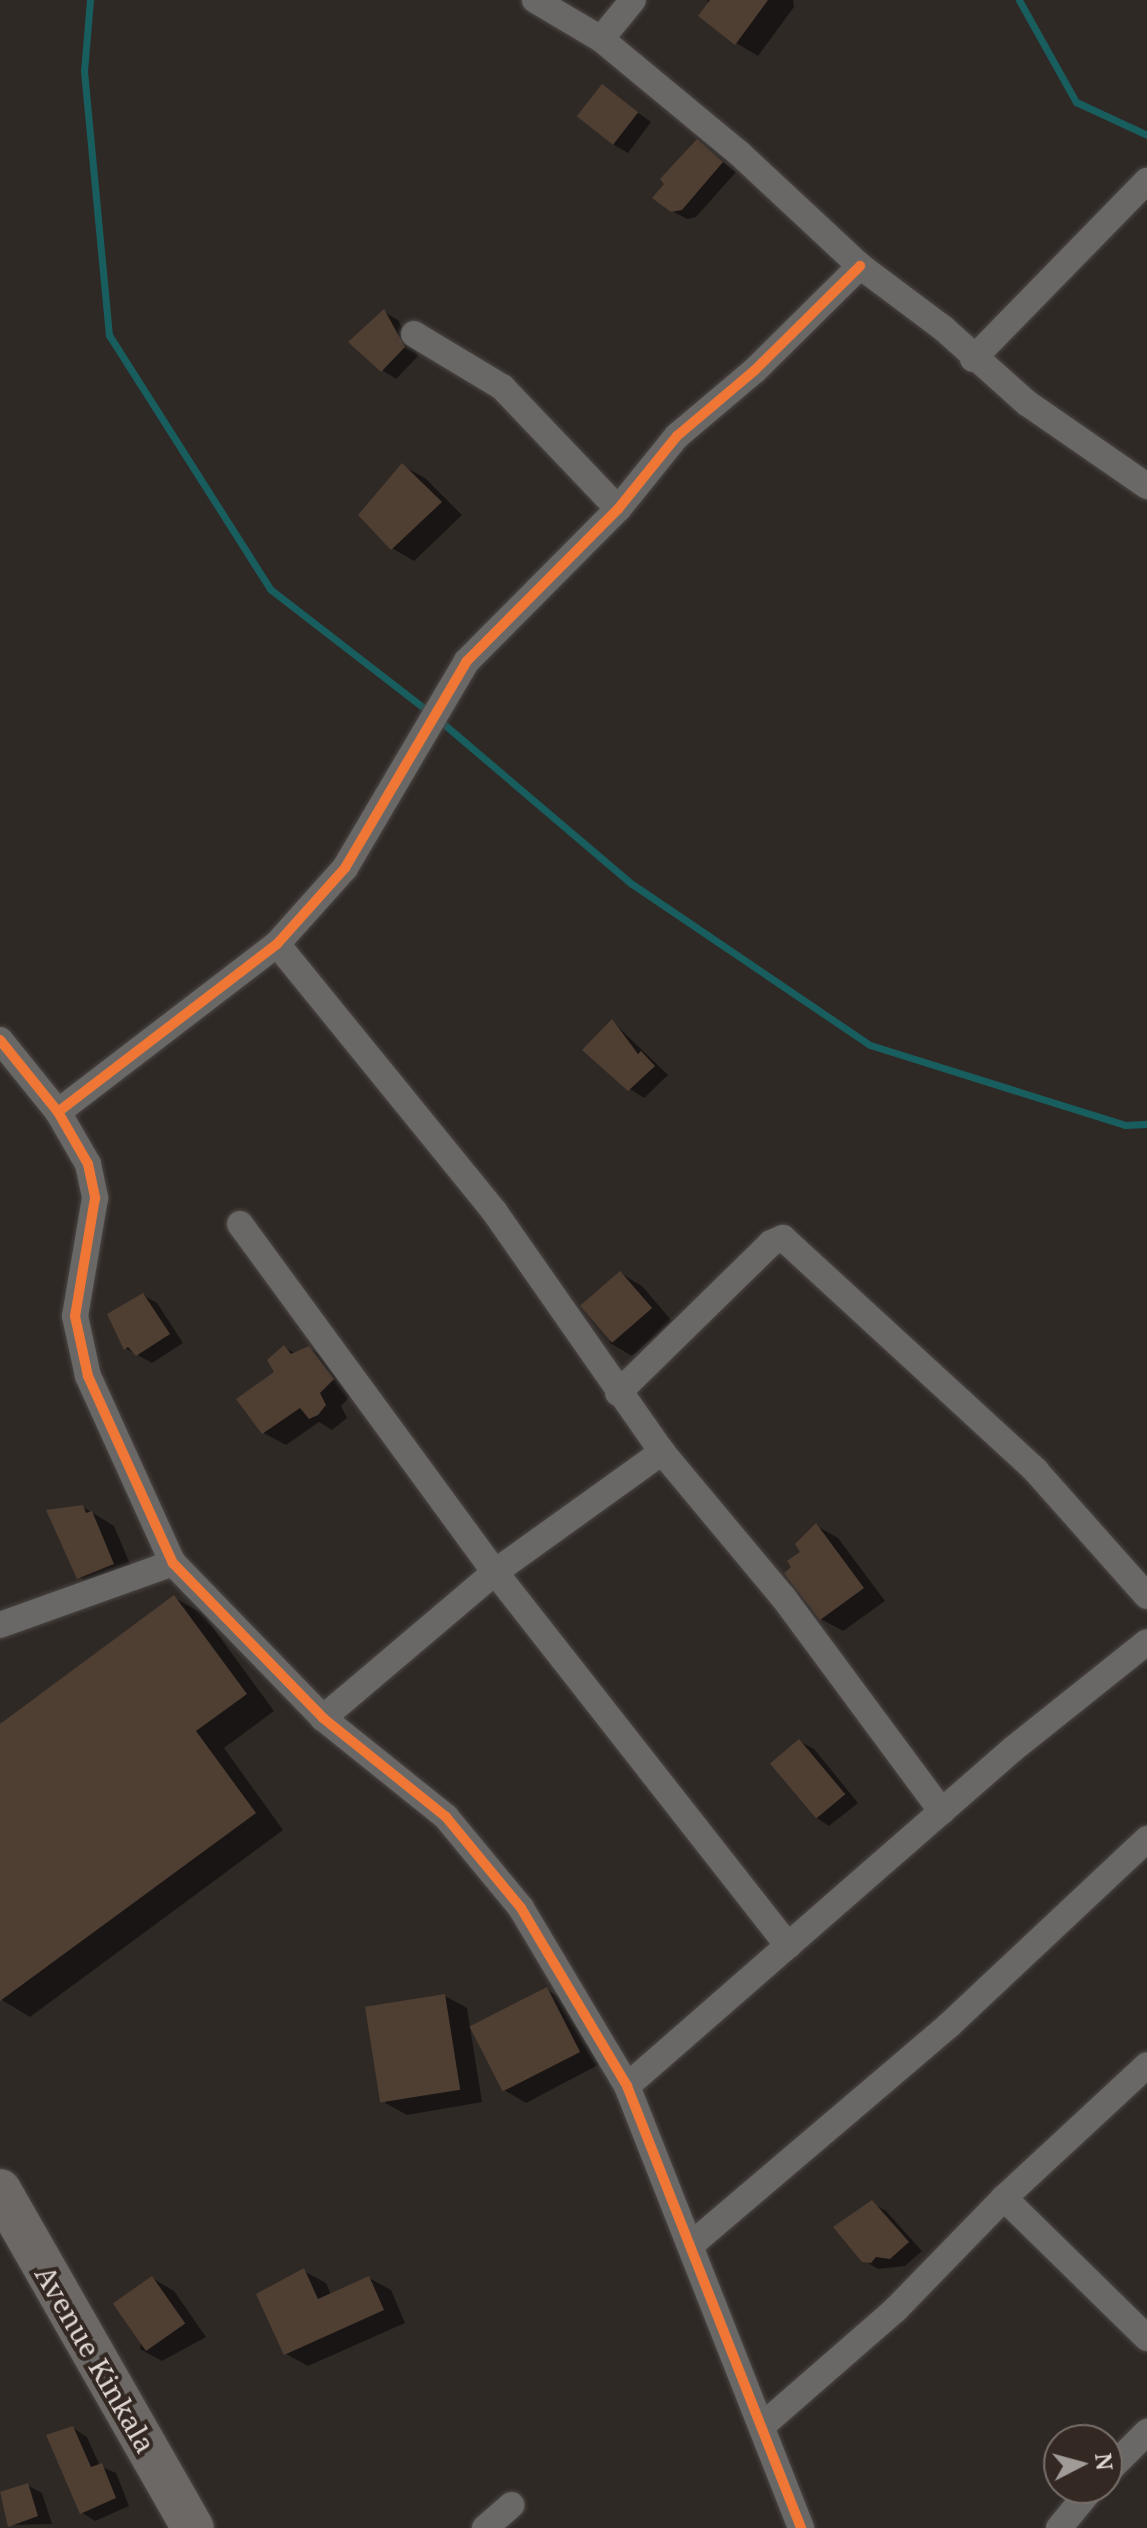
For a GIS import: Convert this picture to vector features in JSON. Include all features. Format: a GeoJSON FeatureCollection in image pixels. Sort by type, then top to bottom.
{"type":"FeatureCollection","features":[{"type":"Feature","properties":{"kind":"main road","name":"Avenue Kinkala"},"geometry":{"type":"LineString","coordinates":[[0,2190],[193,2528]]}},
{"type":"Feature","properties":{"kind":"street"},"geometry":{"type":"LineString","coordinates":[[535,0],[601,39],[740,154],[860,266],[943,328],[973,359],[1027,403],[1147,486]]}},
{"type":"Feature","properties":{"kind":"street"},"geometry":{"type":"LineString","coordinates":[[601,39],[633,0]]}},
{"type":"Feature","properties":{"kind":"street"},"geometry":{"type":"LineString","coordinates":[[973,359],[1147,181]]}},
{"type":"Feature","properties":{"kind":"street"},"geometry":{"type":"LineString","coordinates":[[58,1112],[277,944],[345,868],[467,661],[618,509],[677,436],[755,370],[860,266]]}},
{"type":"Feature","properties":{"kind":"street"},"geometry":{"type":"LineString","coordinates":[[414,334],[502,387],[618,509]]}},
{"type":"Feature","properties":{"kind":"street"},"geometry":{"type":"LineString","coordinates":[[277,944],[494,1211],[618,1393],[662,1452],[783,1597],[942,1812]]}},
{"type":"Feature","properties":{"kind":"street"},"geometry":{"type":"LineString","coordinates":[[0,1040],[58,1112],[88,1164],[95,1198],[75,1316],[88,1376],[173,1563],[323,1718],[446,1817],[521,1908],[627,2086],[692,2244],[801,2528]]}},
{"type":"Feature","properties":{"kind":"street"},"geometry":{"type":"LineString","coordinates":[[240,1224],[495,1572],[788,1946]]}},
{"type":"Feature","properties":{"kind":"street"},"geometry":{"type":"LineString","coordinates":[[618,1393],[771,1243],[783,1238],[1036,1471],[1147,1596]]}},
{"type":"Feature","properties":{"kind":"street"},"geometry":{"type":"LineString","coordinates":[[323,1718],[495,1572],[662,1452]]}},
{"type":"Feature","properties":{"kind":"street"},"geometry":{"type":"LineString","coordinates":[[0,1625],[173,1563]]}},
{"type":"Feature","properties":{"kind":"street"},"geometry":{"type":"LineString","coordinates":[[627,2086],[942,1812],[1147,1642]]}},
{"type":"Feature","properties":{"kind":"street"},"geometry":{"type":"LineString","coordinates":[[692,2244],[949,2025],[1147,1839]]}},
{"type":"Feature","properties":{"kind":"street"},"geometry":{"type":"LineString","coordinates":[[762,2426],[896,2309],[1004,2198],[1147,2065]]}},
{"type":"Feature","properties":{"kind":"street"},"geometry":{"type":"LineString","coordinates":[[1004,2198],[1147,2338]]}},
{"type":"Feature","properties":{"kind":"street"},"geometry":{"type":"LineString","coordinates":[[1123,2456],[1147,2432]]}},
{"type":"Feature","properties":{"kind":"street"},"geometry":{"type":"LineString","coordinates":[[1059,2528],[1079,2504]]}},
{"type":"Feature","properties":{"kind":"street"},"geometry":{"type":"LineString","coordinates":[[485,2528],[511,2505]]}},
{"type":"Feature","properties":{"kind":"building"},"geometry":{"type":"Polygon","coordinates":[[[710,0],[768,0],[735,45],[698,16],[710,0]]]}},
{"type":"Feature","properties":{"kind":"building"},"geometry":{"type":"Polygon","coordinates":[[[602,84],[638,112],[613,145],[577,116],[602,84]]]}},
{"type":"Feature","properties":{"kind":"building"},"geometry":{"type":"Polygon","coordinates":[[[697,139],[723,162],[682,210],[671,212],[652,198],[664,184],[660,179],[697,139]]]}},
{"type":"Feature","properties":{"kind":"building"},"geometry":{"type":"Polygon","coordinates":[[[384,309],[405,347],[381,372],[348,342],[384,309]]]}},
{"type":"Feature","properties":{"kind":"building"},"geometry":{"type":"Polygon","coordinates":[[[402,463],[442,502],[391,550],[358,515],[402,463]]]}},
{"type":"Feature","properties":{"kind":"building"},"geometry":{"type":"Polygon","coordinates":[[[612,1019],[638,1054],[641,1051],[655,1066],[628,1091],[582,1050],[612,1019]]]}},
{"type":"Feature","properties":{"kind":"building"},"geometry":{"type":"Polygon","coordinates":[[[620,1271],[652,1308],[612,1343],[580,1306],[620,1271]]]}},
{"type":"Feature","properties":{"kind":"building"},"geometry":{"type":"Polygon","coordinates":[[[143,1293],[170,1334],[136,1356],[128,1347],[124,1350],[107,1314],[143,1293]]]}},
{"type":"Feature","properties":{"kind":"building"},"geometry":{"type":"Polygon","coordinates":[[[284,1345],[291,1354],[309,1346],[334,1379],[320,1393],[326,1405],[318,1415],[309,1419],[300,1408],[262,1434],[236,1399],[274,1372],[267,1360],[284,1345]]]}},
{"type":"Feature","properties":{"kind":"building"},"geometry":{"type":"Polygon","coordinates":[[[83,1505],[86,1513],[92,1511],[114,1564],[77,1579],[46,1510],[83,1505]]]}},
{"type":"Feature","properties":{"kind":"building"},"geometry":{"type":"Polygon","coordinates":[[[816,1523],[864,1588],[820,1620],[784,1573],[791,1567],[787,1561],[800,1552],[795,1544],[816,1523]]]}},
{"type":"Feature","properties":{"kind":"building"},"geometry":{"type":"Polygon","coordinates":[[[174,1595],[247,1694],[196,1731],[256,1813],[0,2001],[0,1724],[174,1595]]]}},
{"type":"Feature","properties":{"kind":"building"},"geometry":{"type":"Polygon","coordinates":[[[799,1739],[845,1794],[816,1819],[770,1763],[799,1739]]]}},
{"type":"Feature","properties":{"kind":"building"},"geometry":{"type":"Polygon","coordinates":[[[547,1987],[580,2052],[503,2092],[469,2026],[547,1987]]]}},
{"type":"Feature","properties":{"kind":"building"},"geometry":{"type":"Polygon","coordinates":[[[445,1994],[460,2090],[380,2102],[365,2007],[445,1994]]]}},
{"type":"Feature","properties":{"kind":"building"},"geometry":{"type":"Polygon","coordinates":[[[872,2200],[909,2242],[890,2259],[876,2257],[871,2263],[862,2262],[833,2227],[872,2200]]]}},
{"type":"Feature","properties":{"kind":"building"},"geometry":{"type":"Polygon","coordinates":[[[304,2268],[318,2299],[369,2276],[384,2310],[284,2355],[256,2294],[304,2268]]]}},
{"type":"Feature","properties":{"kind":"building"},"geometry":{"type":"Polygon","coordinates":[[[152,2276],[185,2324],[146,2351],[113,2304],[152,2276]]]}},
{"type":"Feature","properties":{"kind":"building"},"geometry":{"type":"Polygon","coordinates":[[[73,2426],[91,2467],[102,2463],[116,2498],[80,2514],[46,2435],[73,2426]]]}},
{"type":"Feature","properties":{"kind":"building"},"geometry":{"type":"Polygon","coordinates":[[[28,2483],[38,2516],[8,2527],[0,2492],[28,2483]]]}},
{"type":"Feature","properties":{"kind":"waterway"},"geometry":{"type":"LineString","coordinates":[[90,0],[84,71],[109,335],[270,589],[429,712]]}},
{"type":"Feature","properties":{"kind":"waterway"},"geometry":{"type":"LineString","coordinates":[[1019,0],[1076,102],[1147,135]]}},
{"type":"Feature","properties":{"kind":"waterway"},"geometry":{"type":"LineString","coordinates":[[439,720],[632,884],[870,1045],[1125,1125],[1147,1124]]}},
{"type":"Feature","properties":{"kind":"cycle path"},"geometry":{"type":"LineString","coordinates":[[58,1112],[277,944],[345,868],[467,661],[618,509],[677,436],[755,370],[860,266]]}},
{"type":"Feature","properties":{"kind":"cycle path"},"geometry":{"type":"LineString","coordinates":[[0,1040],[58,1112],[88,1164],[95,1198],[75,1316],[88,1376],[173,1563],[323,1718],[446,1817],[521,1908],[627,2086],[801,2528]]}}]}
